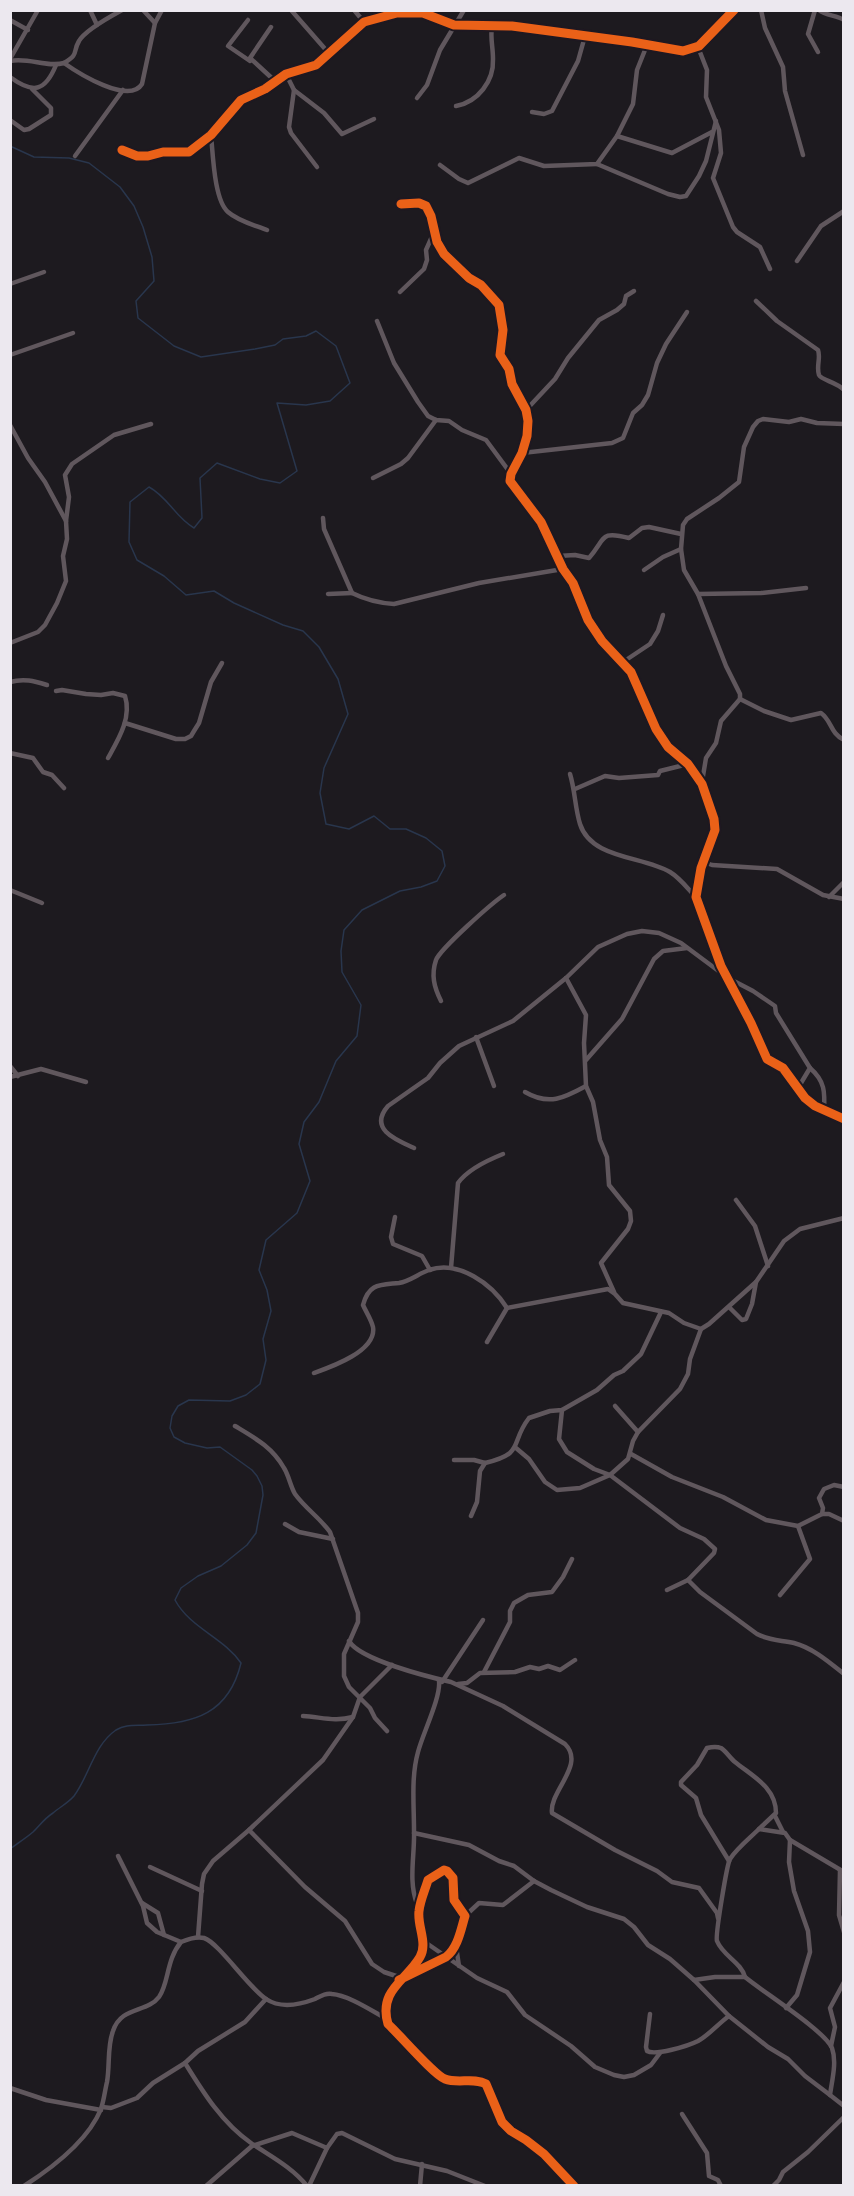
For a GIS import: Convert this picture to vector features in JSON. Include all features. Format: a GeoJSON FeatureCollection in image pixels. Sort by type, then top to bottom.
{"type":"FeatureCollection","features":[{"type":"Feature","properties":{"kind":"street"},"geometry":{"type":"LineString","coordinates":[[10,60],[38,10]]}},
{"type":"Feature","properties":{"kind":"street"},"geometry":{"type":"LineString","coordinates":[[90,10],[97,25]]}},
{"type":"Feature","properties":{"kind":"street"},"geometry":{"type":"LineString","coordinates":[[10,60],[23,59],[56,65],[64,63],[74,57],[81,38],[122,10]]}},
{"type":"Feature","properties":{"kind":"street"},"geometry":{"type":"LineString","coordinates":[[143,10],[155,23]]}},
{"type":"Feature","properties":{"kind":"street"},"geometry":{"type":"LineString","coordinates":[[64,63],[82,76],[106,86],[123,90],[139,88],[142,84],[155,23],[162,10]]}},
{"type":"Feature","properties":{"kind":"street"},"geometry":{"type":"LineString","coordinates":[[354,10],[364,22]]}},
{"type":"Feature","properties":{"kind":"street"},"geometry":{"type":"LineString","coordinates":[[417,98],[427,85],[440,50],[464,10]]}},
{"type":"Feature","properties":{"kind":"street"},"geometry":{"type":"LineString","coordinates":[[122,150],[137,156],[163,152],[189,152],[211,135],[241,100],[286,74],[311,68],[331,54],[364,22],[397,12],[432,13],[454,25],[512,26],[683,51],[698,47],[734,10]]}},
{"type":"Feature","properties":{"kind":"street"},"geometry":{"type":"LineString","coordinates":[[761,10],[765,28],[783,67],[785,91],[803,155]]}},
{"type":"Feature","properties":{"kind":"street"},"geometry":{"type":"LineString","coordinates":[[818,52],[808,34],[817,10],[836,15],[843,20]]}},
{"type":"Feature","properties":{"kind":"street"},"geometry":{"type":"LineString","coordinates":[[291,11],[331,54]]}},
{"type":"Feature","properties":{"kind":"street"},"geometry":{"type":"LineString","coordinates":[[10,20],[28,30]]}},
{"type":"Feature","properties":{"kind":"street"},"geometry":{"type":"LineString","coordinates":[[248,20],[228,46],[275,81]]}},
{"type":"Feature","properties":{"kind":"street"},"geometry":{"type":"LineString","coordinates":[[456,106],[480,94],[490,78],[494,61],[490,35],[492,26]]}},
{"type":"Feature","properties":{"kind":"street"},"geometry":{"type":"LineString","coordinates":[[250,61],[271,27]]}},
{"type":"Feature","properties":{"kind":"street"},"geometry":{"type":"LineString","coordinates":[[532,112],[544,114],[552,111],[578,61],[585,36]]}},
{"type":"Feature","properties":{"kind":"street"},"geometry":{"type":"LineString","coordinates":[[597,164],[617,136],[633,104],[637,70],[647,45]]}},
{"type":"Feature","properties":{"kind":"street"},"geometry":{"type":"LineString","coordinates":[[698,47],[707,70],[706,97],[719,130],[721,153],[713,174],[719,195],[736,232],[760,248],[770,269]]}},
{"type":"Feature","properties":{"kind":"street"},"geometry":{"type":"LineString","coordinates":[[32,89],[45,84],[56,65]]}},
{"type":"Feature","properties":{"kind":"street"},"geometry":{"type":"LineString","coordinates":[[286,74],[294,90],[324,113],[342,134],[374,119]]}},
{"type":"Feature","properties":{"kind":"street"},"geometry":{"type":"LineString","coordinates":[[10,77],[32,89],[51,108],[51,115],[29,129],[24,130],[10,120]]}},
{"type":"Feature","properties":{"kind":"street"},"geometry":{"type":"LineString","coordinates":[[75,156],[123,90]]}},
{"type":"Feature","properties":{"kind":"street"},"geometry":{"type":"LineString","coordinates":[[294,90],[289,128],[317,167]]}},
{"type":"Feature","properties":{"kind":"street"},"geometry":{"type":"LineString","coordinates":[[441,165],[468,183],[519,158],[544,166],[597,164],[668,194],[686,196],[699,177],[716,121]]}},
{"type":"Feature","properties":{"kind":"street"},"geometry":{"type":"LineString","coordinates":[[617,136],[672,153],[687,143],[712,132]]}},
{"type":"Feature","properties":{"kind":"street"},"geometry":{"type":"LineString","coordinates":[[211,135],[222,205],[234,216],[267,230]]}},
{"type":"Feature","properties":{"kind":"street"},"geometry":{"type":"LineString","coordinates":[[401,204],[419,203],[426,206],[431,216],[437,242],[444,254],[469,278],[481,285],[497,302],[503,330],[500,355],[509,369],[512,384],[526,410],[528,429],[522,453],[510,474],[510,481],[541,522],[593,627],[635,679],[648,716],[656,729],[668,747],[688,764],[702,784],[715,824],[714,836],[704,862],[696,897]]}},
{"type":"Feature","properties":{"kind":"street"},"geometry":{"type":"LineString","coordinates":[[797,261],[821,226],[843,210]]}},
{"type":"Feature","properties":{"kind":"street"},"geometry":{"type":"LineString","coordinates":[[400,292],[424,269],[427,260],[426,250],[434,232]]}},
{"type":"Feature","properties":{"kind":"street"},"geometry":{"type":"LineString","coordinates":[[10,284],[44,272]]}},
{"type":"Feature","properties":{"kind":"street"},"geometry":{"type":"LineString","coordinates":[[526,410],[555,380],[568,358],[599,321],[618,310],[624,304],[626,296],[634,291]]}},
{"type":"Feature","properties":{"kind":"street"},"geometry":{"type":"LineString","coordinates":[[756,301],[786,328],[818,350],[819,376],[821,379],[839,384],[843,390]]}},
{"type":"Feature","properties":{"kind":"street"},"geometry":{"type":"LineString","coordinates":[[522,453],[612,443],[623,438],[633,413],[648,395],[657,363],[666,344],[687,312]]}},
{"type":"Feature","properties":{"kind":"street"},"geometry":{"type":"LineString","coordinates":[[377,321],[394,363],[428,416],[436,420],[449,421],[462,430],[486,440],[510,474]]}},
{"type":"Feature","properties":{"kind":"street"},"geometry":{"type":"LineString","coordinates":[[10,355],[73,333]]}},
{"type":"Feature","properties":{"kind":"street"},"geometry":{"type":"LineString","coordinates":[[843,424],[817,423],[801,419],[789,422],[763,419],[758,421],[744,447],[739,482],[687,519],[681,534],[684,570],[698,594],[740,699],[764,711],[791,720],[821,713],[828,720],[834,733],[843,740]]}},
{"type":"Feature","properties":{"kind":"street"},"geometry":{"type":"LineString","coordinates":[[373,478],[408,458],[436,420]]}},
{"type":"Feature","properties":{"kind":"street"},"geometry":{"type":"LineString","coordinates":[[10,424],[66,521]]}},
{"type":"Feature","properties":{"kind":"street"},"geometry":{"type":"LineString","coordinates":[[10,643],[38,632],[45,625],[66,581],[63,561],[67,539],[66,521],[69,497],[65,481],[67,470],[72,464],[114,435],[152,424]]}},
{"type":"Feature","properties":{"kind":"street"},"geometry":{"type":"LineString","coordinates":[[323,518],[324,529],[352,593]]}},
{"type":"Feature","properties":{"kind":"street"},"geometry":{"type":"LineString","coordinates":[[558,556],[575,555],[589,558],[606,535],[613,534],[629,538],[642,528],[649,527],[681,534]]}},
{"type":"Feature","properties":{"kind":"street"},"geometry":{"type":"LineString","coordinates":[[644,570],[663,556],[681,549]]}},
{"type":"Feature","properties":{"kind":"street"},"geometry":{"type":"LineString","coordinates":[[328,594],[352,593],[363,598],[394,604],[479,583],[563,569]]}},
{"type":"Feature","properties":{"kind":"street"},"geometry":{"type":"LineString","coordinates":[[698,594],[761,593],[806,588]]}},
{"type":"Feature","properties":{"kind":"street"},"geometry":{"type":"LineString","coordinates":[[623,662],[650,644],[658,631],[663,615]]}},
{"type":"Feature","properties":{"kind":"street"},"geometry":{"type":"LineString","coordinates":[[125,723],[176,739],[191,736],[199,723],[211,682],[222,663]]}},
{"type":"Feature","properties":{"kind":"street"},"geometry":{"type":"LineString","coordinates":[[10,682],[32,680],[46,685]]}},
{"type":"Feature","properties":{"kind":"street"},"geometry":{"type":"LineString","coordinates":[[56,691],[101,695],[122,693],[127,701],[125,723],[123,732],[108,758]]}},
{"type":"Feature","properties":{"kind":"street"},"geometry":{"type":"LineString","coordinates":[[702,784],[706,758],[716,743],[721,721],[740,699]]}},
{"type":"Feature","properties":{"kind":"street"},"geometry":{"type":"LineString","coordinates":[[10,753],[33,758],[43,772],[52,775],[64,788]]}},
{"type":"Feature","properties":{"kind":"street"},"geometry":{"type":"LineString","coordinates":[[575,789],[605,776],[648,777],[658,775],[660,771],[688,764]]}},
{"type":"Feature","properties":{"kind":"street"},"geometry":{"type":"LineString","coordinates":[[570,774],[575,789],[580,824],[591,841],[609,851],[668,871],[696,897],[715,952],[767,1059],[783,1068],[810,1103],[843,1119]]}},
{"type":"Feature","properties":{"kind":"street"},"geometry":{"type":"LineString","coordinates":[[704,862],[712,865],[777,869],[829,897],[843,899]]}},
{"type":"Feature","properties":{"kind":"street"},"geometry":{"type":"LineString","coordinates":[[829,897],[843,882]]}},
{"type":"Feature","properties":{"kind":"street"},"geometry":{"type":"LineString","coordinates":[[10,890],[42,903]]}},
{"type":"Feature","properties":{"kind":"street"},"geometry":{"type":"LineString","coordinates":[[441,1001],[433,986],[437,957],[504,895]]}},
{"type":"Feature","properties":{"kind":"street"},"geometry":{"type":"LineString","coordinates":[[414,1148],[395,1139],[385,1130],[380,1121],[383,1112],[400,1096],[428,1078],[440,1063],[459,1046],[513,1021],[566,978],[598,947],[627,934],[642,931],[659,933],[687,948],[728,978],[775,1006],[810,1068],[818,1075],[825,1088],[824,1111]]}},
{"type":"Feature","properties":{"kind":"street"},"geometry":{"type":"LineString","coordinates":[[586,1060],[622,1019],[654,959],[663,951],[687,948]]}},
{"type":"Feature","properties":{"kind":"street"},"geometry":{"type":"LineString","coordinates":[[566,978],[586,1015],[586,1086],[593,1102],[600,1140],[607,1157],[609,1185],[630,1211],[631,1221],[628,1230],[601,1263],[615,1294],[623,1303],[674,1315],[684,1323],[701,1329]]}},
{"type":"Feature","properties":{"kind":"street"},"geometry":{"type":"LineString","coordinates":[[476,1037],[494,1086]]}},
{"type":"Feature","properties":{"kind":"street"},"geometry":{"type":"LineString","coordinates":[[10,1066],[18,1076]]}},
{"type":"Feature","properties":{"kind":"street"},"geometry":{"type":"LineString","coordinates":[[798,1088],[810,1068]]}},
{"type":"Feature","properties":{"kind":"street"},"geometry":{"type":"LineString","coordinates":[[10,1077],[41,1069],[86,1082]]}},
{"type":"Feature","properties":{"kind":"street"},"geometry":{"type":"LineString","coordinates":[[525,1092],[551,1101],[586,1086]]}},
{"type":"Feature","properties":{"kind":"street"},"geometry":{"type":"LineString","coordinates":[[451,1268],[458,1184],[484,1162],[503,1154]]}},
{"type":"Feature","properties":{"kind":"street"},"geometry":{"type":"LineString","coordinates":[[736,1200],[755,1226],[768,1266]]}},
{"type":"Feature","properties":{"kind":"street"},"geometry":{"type":"LineString","coordinates":[[395,1217],[391,1238],[393,1244],[422,1256],[430,1270]]}},
{"type":"Feature","properties":{"kind":"street"},"geometry":{"type":"LineString","coordinates":[[516,1448],[529,1459],[545,1482],[557,1490],[580,1488],[610,1475],[631,1454],[638,1432],[680,1389],[688,1374],[690,1359],[701,1329],[756,1282],[784,1241],[800,1229],[843,1218]]}},
{"type":"Feature","properties":{"kind":"street"},"geometry":{"type":"LineString","coordinates":[[314,1373],[345,1361],[365,1347],[373,1328],[363,1305],[370,1290],[388,1282],[398,1283],[430,1270],[451,1268],[475,1277],[491,1287],[507,1308]]}},
{"type":"Feature","properties":{"kind":"street"},"geometry":{"type":"LineString","coordinates":[[729,1307],[742,1320],[746,1319],[752,1304],[756,1282]]}},
{"type":"Feature","properties":{"kind":"street"},"geometry":{"type":"LineString","coordinates":[[487,1342],[507,1308],[608,1290],[615,1294]]}},
{"type":"Feature","properties":{"kind":"street"},"geometry":{"type":"LineString","coordinates":[[454,1461],[474,1460],[485,1463],[505,1457],[516,1448],[529,1418],[550,1411],[562,1410],[607,1383],[641,1354],[661,1312]]}},
{"type":"Feature","properties":{"kind":"street"},"geometry":{"type":"LineString","coordinates":[[615,1406],[638,1432]]}},
{"type":"Feature","properties":{"kind":"street"},"geometry":{"type":"LineString","coordinates":[[562,1410],[559,1439],[567,1452],[578,1461],[610,1475],[680,1528],[712,1545],[714,1553],[688,1580],[667,1590]]}},
{"type":"Feature","properties":{"kind":"street"},"geometry":{"type":"LineString","coordinates":[[234,1426],[266,1444],[273,1451],[283,1466],[296,1495],[324,1524],[333,1539],[358,1613],[357,1622],[344,1654],[343,1670],[349,1687],[387,1731]]}},
{"type":"Feature","properties":{"kind":"street"},"geometry":{"type":"LineString","coordinates":[[631,1454],[672,1477],[723,1497],[766,1520],[798,1526],[822,1514],[843,1521]]}},
{"type":"Feature","properties":{"kind":"street"},"geometry":{"type":"LineString","coordinates":[[471,1516],[477,1502],[480,1471],[485,1463]]}},
{"type":"Feature","properties":{"kind":"street"},"geometry":{"type":"LineString","coordinates":[[822,1514],[823,1508],[819,1498],[821,1492],[831,1486],[843,1487]]}},
{"type":"Feature","properties":{"kind":"street"},"geometry":{"type":"LineString","coordinates":[[285,1524],[299,1532],[333,1539]]}},
{"type":"Feature","properties":{"kind":"street"},"geometry":{"type":"LineString","coordinates":[[780,1595],[810,1559],[798,1526]]}},
{"type":"Feature","properties":{"kind":"street"},"geometry":{"type":"LineString","coordinates":[[484,1672],[510,1622],[510,1611],[514,1603],[534,1593],[552,1592],[564,1576],[572,1559]]}},
{"type":"Feature","properties":{"kind":"street"},"geometry":{"type":"LineString","coordinates":[[688,1580],[700,1592],[765,1639],[793,1643],[815,1650],[818,1655],[843,1674]]}},
{"type":"Feature","properties":{"kind":"street"},"geometry":{"type":"LineString","coordinates":[[417,1904],[413,1893],[412,1870],[413,1784],[418,1754],[438,1695],[440,1681],[483,1620]]}},
{"type":"Feature","properties":{"kind":"street"},"geometry":{"type":"LineString","coordinates":[[349,1641],[356,1649],[392,1665],[454,1684],[503,1706],[569,1748],[570,1768],[552,1808],[556,1816],[657,1871],[672,1882],[699,1888],[717,1913],[718,1918]]}},
{"type":"Feature","properties":{"kind":"street"},"geometry":{"type":"LineString","coordinates":[[454,1684],[467,1683],[475,1675],[484,1672],[515,1672],[526,1668],[539,1669],[548,1666],[560,1670],[575,1660]]}},
{"type":"Feature","properties":{"kind":"street"},"geometry":{"type":"LineString","coordinates":[[198,1937],[204,1874],[213,1861],[323,1760],[353,1718],[360,1697],[392,1665]]}},
{"type":"Feature","properties":{"kind":"street"},"geometry":{"type":"LineString","coordinates":[[303,1716],[337,1721],[353,1718]]}},
{"type":"Feature","properties":{"kind":"street"},"geometry":{"type":"LineString","coordinates":[[729,1861],[702,1815],[696,1798],[681,1785],[681,1782],[697,1765],[705,1750],[719,1747],[736,1763],[760,1779],[777,1809],[775,1816],[759,1829],[729,1861],[716,1940],[743,1970],[745,1977],[807,2023],[831,2046]]}},
{"type":"Feature","properties":{"kind":"street"},"geometry":{"type":"LineString","coordinates":[[775,1816],[780,1829],[790,1840],[842,1870],[839,1915],[843,1932]]}},
{"type":"Feature","properties":{"kind":"street"},"geometry":{"type":"LineString","coordinates":[[759,1829],[785,1833]]}},
{"type":"Feature","properties":{"kind":"street"},"geometry":{"type":"LineString","coordinates":[[249,1830],[305,1887],[345,1921],[372,1964],[396,1976],[399,1980]]}},
{"type":"Feature","properties":{"kind":"street"},"geometry":{"type":"LineString","coordinates":[[414,1833],[469,1845],[499,1861],[514,1866],[534,1881],[587,1907],[624,1919],[645,1941],[694,1980],[729,2016],[768,2047],[788,2059],[805,2076],[843,2105]]}},
{"type":"Feature","properties":{"kind":"street"},"geometry":{"type":"LineString","coordinates":[[786,2008],[797,1995],[810,1952],[808,1931],[794,1891],[789,1863],[790,1840]]}},
{"type":"Feature","properties":{"kind":"street"},"geometry":{"type":"LineString","coordinates":[[118,1856],[141,1902],[147,1923],[157,1932],[181,1942]]}},
{"type":"Feature","properties":{"kind":"street"},"geometry":{"type":"LineString","coordinates":[[150,1867],[202,1891]]}},
{"type":"Feature","properties":{"kind":"street"},"geometry":{"type":"LineString","coordinates":[[465,1916],[454,1900],[453,1878],[447,1871],[444,1870],[428,1880],[420,1905],[421,1955],[399,1980],[387,1999],[388,2024],[442,2078],[460,2082],[478,2081],[486,2084],[502,2122],[544,2154],[574,2186]]}},
{"type":"Feature","properties":{"kind":"street"},"geometry":{"type":"LineString","coordinates":[[399,1980],[451,1954],[465,1916],[479,1903],[502,1905],[534,1881]]}},
{"type":"Feature","properties":{"kind":"street"},"geometry":{"type":"LineString","coordinates":[[141,1902],[158,1913],[164,1935]]}},
{"type":"Feature","properties":{"kind":"street"},"geometry":{"type":"LineString","coordinates":[[24,2186],[53,2167],[83,2136],[101,2108],[113,2031],[123,2016],[155,2001],[160,1996],[170,1963],[181,1942],[198,1937],[211,1942],[240,1975],[266,1999],[277,2005],[287,2006],[331,1994],[363,2006],[387,2019]]}},
{"type":"Feature","properties":{"kind":"street"},"geometry":{"type":"LineString","coordinates":[[422,1940],[477,1978],[507,1992],[525,2015],[571,2046],[596,2067],[614,2075],[624,2077],[634,2075],[651,2065],[660,2053]]}},
{"type":"Feature","properties":{"kind":"street"},"geometry":{"type":"LineString","coordinates":[[456,1943],[459,1966]]}},
{"type":"Feature","properties":{"kind":"street"},"geometry":{"type":"LineString","coordinates":[[694,1980],[745,1977]]}},
{"type":"Feature","properties":{"kind":"street"},"geometry":{"type":"LineString","coordinates":[[830,2095],[834,2062],[831,2046],[835,2027],[830,2008],[843,1982]]}},
{"type":"Feature","properties":{"kind":"street"},"geometry":{"type":"LineString","coordinates":[[10,2088],[46,2100],[111,2108],[136,2098],[198,2051],[245,2022],[266,1999]]}},
{"type":"Feature","properties":{"kind":"street"},"geometry":{"type":"LineString","coordinates":[[650,2014],[647,2051],[652,2054],[695,2042],[729,2016]]}},
{"type":"Feature","properties":{"kind":"street"},"geometry":{"type":"LineString","coordinates":[[185,2063],[211,2104],[241,2135],[291,2169],[308,2186],[327,2148],[337,2134],[342,2133],[395,2159],[447,2170],[485,2186]]}},
{"type":"Feature","properties":{"kind":"street"},"geometry":{"type":"LineString","coordinates":[[682,2114],[707,2153],[709,2176],[718,2180],[721,2186]]}},
{"type":"Feature","properties":{"kind":"street"},"geometry":{"type":"LineString","coordinates":[[773,2186],[783,2172],[843,2117]]}},
{"type":"Feature","properties":{"kind":"street"},"geometry":{"type":"LineString","coordinates":[[206,2186],[242,2154],[256,2145],[292,2133],[327,2148]]}},
{"type":"Feature","properties":{"kind":"street"},"geometry":{"type":"LineString","coordinates":[[420,2186],[422,2164]]}},
{"type":"Feature","properties":{"kind":"waterway"},"geometry":{"type":"LineString","coordinates":[[10,146],[34,157],[69,158],[89,163],[120,187],[134,206],[152,257],[154,281],[136,301],[138,318],[174,346],[201,357],[275,345],[283,339],[306,336],[316,331],[336,346],[350,383],[330,401],[306,405],[277,403],[297,471],[280,483],[260,479],[217,463],[200,478],[202,518],[194,528],[149,487],[130,502],[129,542],[137,560],[164,576],[186,595],[214,591],[234,603],[283,625],[303,631],[319,647],[338,679],[348,714],[324,768],[320,793],[326,824],[349,829],[374,816],[390,829],[406,829],[426,838],[442,851],[445,866],[437,881],[400,891],[362,910],[344,930],[341,951],[342,972],[361,1005],[357,1036],[336,1061],[319,1102],[304,1122],[299,1144],[310,1181],[297,1213],[266,1240],[259,1270],[267,1290],[271,1311],[263,1339],[266,1360],[260,1384],[246,1395],[230,1401],[189,1400],[178,1406],[172,1416],[170,1428],[174,1437],[185,1443],[207,1448],[220,1447],[252,1470],[262,1486],[263,1495],[256,1533],[247,1545],[221,1566],[198,1576],[181,1588],[175,1600],[189,1618],[226,1647],[241,1663],[235,1680],[228,1694],[219,1704],[195,1718],[164,1724],[127,1726],[108,1736],[74,1796],[10,1849]]}},
{"type":"Feature","properties":{"kind":"cycle path"},"geometry":{"type":"LineString","coordinates":[[122,150],[137,156],[163,152],[189,152],[211,135],[241,100],[265,89],[286,74],[316,65],[364,22],[397,13],[423,13],[454,25],[512,26],[683,51],[699,46],[734,10]]}},
{"type":"Feature","properties":{"kind":"cycle path"},"geometry":{"type":"LineString","coordinates":[[401,204],[419,203],[426,206],[431,216],[437,242],[444,254],[469,278],[481,285],[499,305],[503,330],[500,355],[509,369],[512,384],[526,410],[528,421],[522,453],[511,474],[510,481],[541,522],[563,569],[573,583],[588,620],[602,641],[631,672],[656,729],[668,747],[688,764],[702,784],[714,819],[715,830],[701,868],[696,897],[721,966],[767,1059],[783,1068],[805,1098],[815,1106],[844,1119]]}},
{"type":"Feature","properties":{"kind":"cycle path"},"geometry":{"type":"LineString","coordinates":[[399,1980],[446,1957],[456,1944],[465,1916],[454,1900],[453,1878],[447,1871],[444,1870],[428,1880],[419,1911],[423,1940],[422,1952],[414,1965],[408,1972],[402,1979],[395,1986],[390,1994],[386,2012],[388,2024],[440,2076],[450,2080],[476,2081],[486,2084],[502,2122],[544,2154],[574,2186]]}}]}
